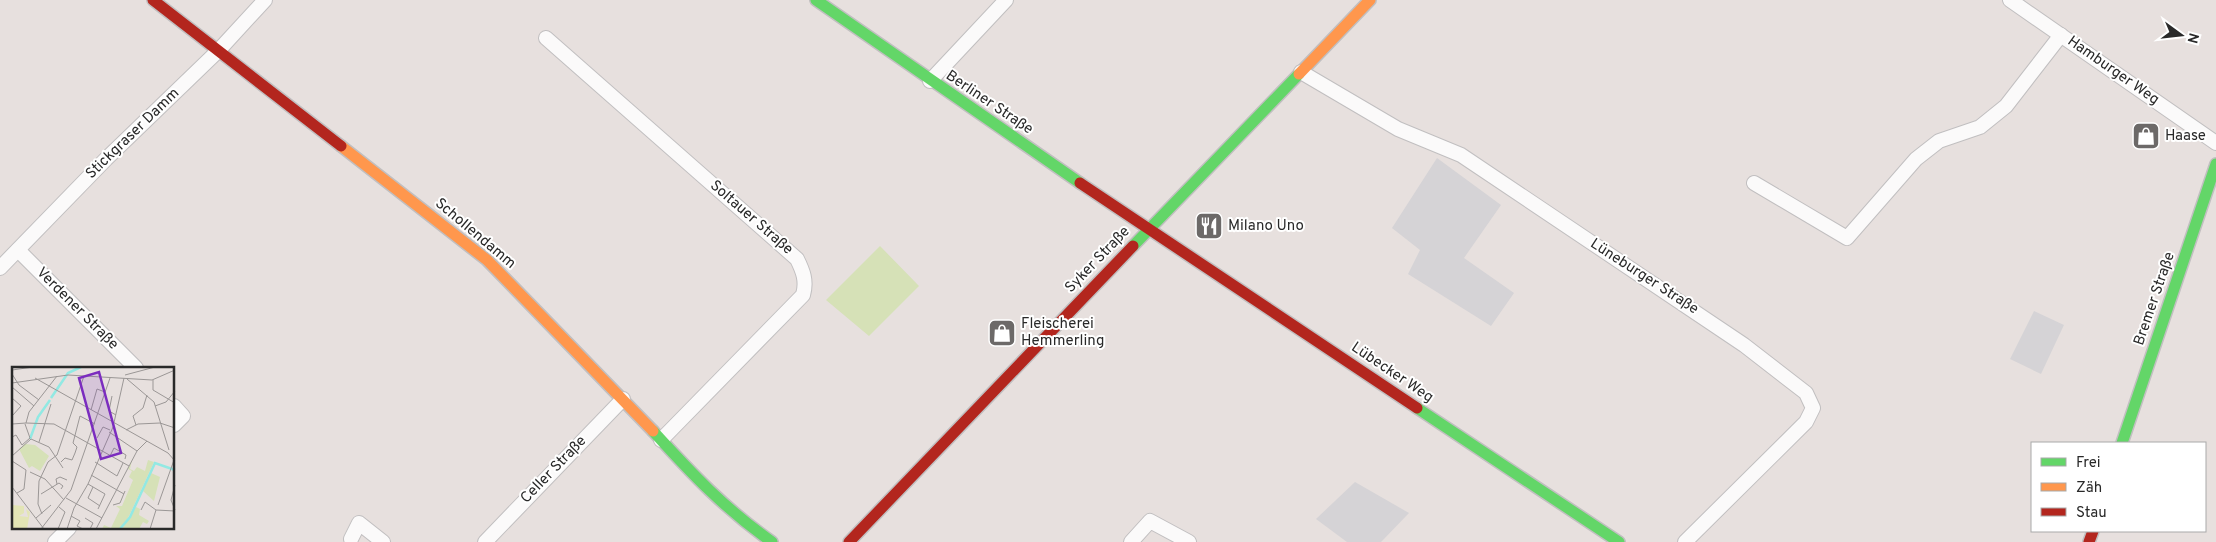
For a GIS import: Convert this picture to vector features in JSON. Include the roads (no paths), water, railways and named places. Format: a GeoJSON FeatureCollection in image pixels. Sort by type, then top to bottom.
{"type":"FeatureCollection","features":[{"type":"Feature","properties":{"kind":"street","name":"Schollendamm"},"geometry":{"type":"LineString","coordinates":[[154,0],[487,260],[623,399],[705,488],[740,520],[772,542]]}},
{"type":"Feature","properties":{"kind":"street","name":"Stickgraser Damm"},"geometry":{"type":"LineString","coordinates":[[0,268],[106,159],[219,50],[265,0]]}},
{"type":"Feature","properties":{"kind":"street","name":"Berliner Straße"},"geometry":{"type":"LineString","coordinates":[[816,0],[930,81],[1148,229]]}},
{"type":"Feature","properties":{"kind":"street"},"geometry":{"type":"LineString","coordinates":[[930,81],[1006,0]]}},
{"type":"Feature","properties":{"kind":"street","name":"Syker Straße"},"geometry":{"type":"LineString","coordinates":[[849,542],[1370,0]]}},
{"type":"Feature","properties":{"kind":"street","name":"Hamburger Weg"},"geometry":{"type":"LineString","coordinates":[[2010,0],[2216,143]]}},
{"type":"Feature","properties":{"kind":"street"},"geometry":{"type":"LineString","coordinates":[[1754,183],[1847,238],[1916,159],[1939,141],[1980,127],[2006,106],[2061,35]]}},
{"type":"Feature","properties":{"kind":"street","name":"Soltauer Straße"},"geometry":{"type":"LineString","coordinates":[[546,38],[796,259],[804,272],[806,287],[803,295],[661,440]]}},
{"type":"Feature","properties":{"kind":"street","name":"Lüneburger Straße"},"geometry":{"type":"LineString","coordinates":[[1301,72],[1398,129],[1461,155],[1626,267],[1700,313],[1806,393],[1813,408],[1806,422],[1685,542]]}},
{"type":"Feature","properties":{"kind":"street","name":"Bremer Straße"},"geometry":{"type":"LineString","coordinates":[[2122,442],[2216,164]]}},
{"type":"Feature","properties":{"kind":"street","name":"Lübecker Weg"},"geometry":{"type":"LineString","coordinates":[[1148,229],[1618,542]]}},
{"type":"Feature","properties":{"kind":"street","name":"Verdener Straße"},"geometry":{"type":"LineString","coordinates":[[18,250],[135,367]]}},
{"type":"Feature","properties":{"kind":"street","name":"Celler Straße"},"geometry":{"type":"LineString","coordinates":[[485,542],[623,399]]}},
{"type":"Feature","properties":{"kind":"street"},"geometry":{"type":"LineString","coordinates":[[175,407],[183,416],[175,424]]}},
{"type":"Feature","properties":{"kind":"street"},"geometry":{"type":"LineString","coordinates":[[1131,542],[1150,521],[1189,542]]}},
{"type":"Feature","properties":{"kind":"street"},"geometry":{"type":"LineString","coordinates":[[351,539],[359,523],[383,542]]}},
{"type":"Feature","properties":{"kind":"street"},"geometry":{"type":"LineString","coordinates":[[55,542],[67,530]]}},
{"type":"Feature","properties":{"kind":"place","name":"Haase"},"geometry":{"type":"Point","coordinates":[2146,136]}},
{"type":"Feature","properties":{"kind":"place","name":"Milano Uno"},"geometry":{"type":"Point","coordinates":[1209,226]}},
{"type":"Feature","properties":{"kind":"place","name":"Fleischerei Hemmerling"},"geometry":{"type":"Point","coordinates":[1002,333]}}]}
